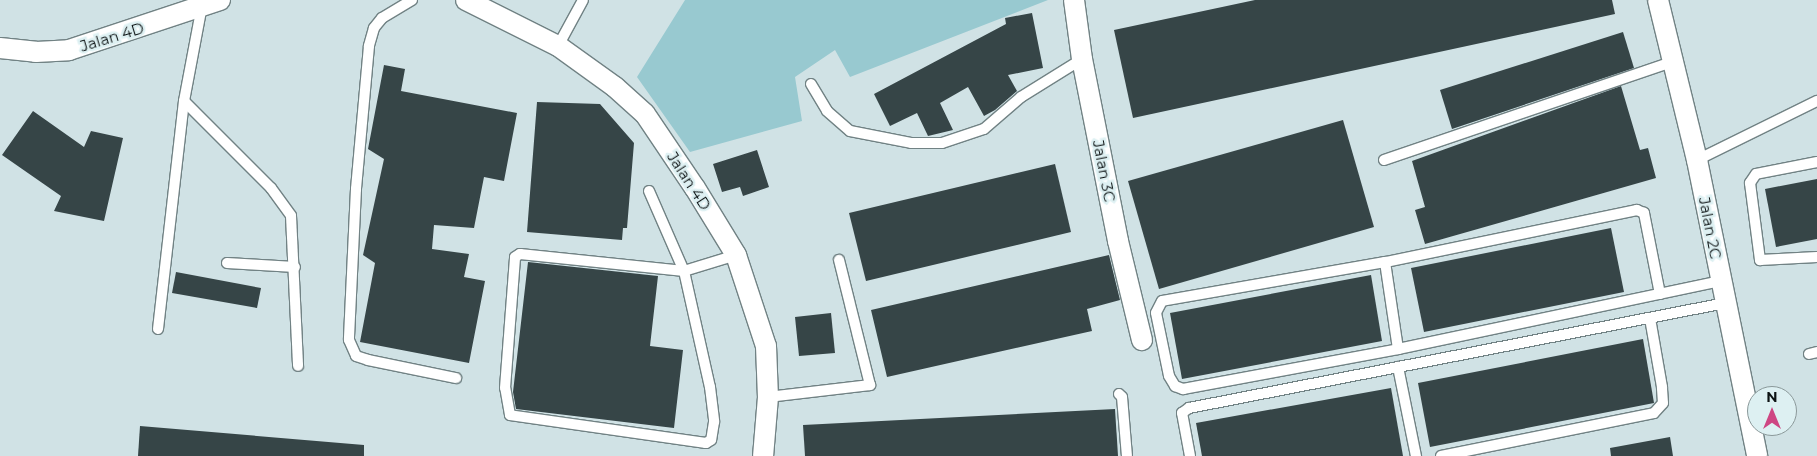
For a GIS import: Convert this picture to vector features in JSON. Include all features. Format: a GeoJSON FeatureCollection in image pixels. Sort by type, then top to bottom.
{"type":"FeatureCollection","features":[{"type":"Feature","properties":{"kind":"street","name":"Jalan 4D"},"geometry":{"type":"LineString","coordinates":[[466,0],[558,46],[615,86],[644,114],[736,254],[766,346],[768,397],[763,456]]}},
{"type":"Feature","properties":{"kind":"street","name":"Jalan 3C"},"geometry":{"type":"LineString","coordinates":[[1074,0],[1082,59],[1118,241],[1142,340]]}},
{"type":"Feature","properties":{"kind":"street","name":"Jalan 2C"},"geometry":{"type":"LineString","coordinates":[[1658,0],[1697,160],[1757,456]]}},
{"type":"Feature","properties":{"kind":"street","name":"Jalan 4D"},"geometry":{"type":"LineString","coordinates":[[0,48],[36,52],[69,50],[211,3]]}},
{"type":"Feature","properties":{"kind":"lane"},"geometry":{"type":"LineString","coordinates":[[412,0],[382,18],[374,28],[369,46],[356,189],[349,340],[356,356],[456,378]]}},
{"type":"Feature","properties":{"kind":"lane"},"geometry":{"type":"LineString","coordinates":[[558,46],[583,0]]}},
{"type":"Feature","properties":{"kind":"lane"},"geometry":{"type":"LineString","coordinates":[[158,329],[184,101],[211,3]]}},
{"type":"Feature","properties":{"kind":"lane"},"geometry":{"type":"LineString","coordinates":[[811,84],[826,110],[850,131],[911,143],[942,143],[984,129],[1021,97],[1082,59]]}},
{"type":"Feature","properties":{"kind":"lane"},"geometry":{"type":"LineString","coordinates":[[1384,160],[1672,62]]}},
{"type":"Feature","properties":{"kind":"lane"},"geometry":{"type":"LineString","coordinates":[[184,101],[271,188],[291,216],[295,267],[298,366]]}},
{"type":"Feature","properties":{"kind":"lane"},"geometry":{"type":"LineString","coordinates":[[1697,160],[1817,101]]}},
{"type":"Feature","properties":{"kind":"lane"},"geometry":{"type":"LineString","coordinates":[[1817,162],[1756,174],[1750,183],[1760,260],[1817,257]]}},
{"type":"Feature","properties":{"kind":"lane"},"geometry":{"type":"LineString","coordinates":[[649,191],[684,271],[710,387],[714,422],[711,440],[706,443],[510,415],[505,388],[515,257],[520,254],[684,271],[736,254]]}},
{"type":"Feature","properties":{"kind":"lane"},"geometry":{"type":"LineString","coordinates":[[1660,294],[1644,213],[1637,210],[1385,262],[1162,301],[1156,314],[1169,376],[1175,386],[1183,389],[1398,349],[1660,294],[1720,281]]}},
{"type":"Feature","properties":{"kind":"lane"},"geometry":{"type":"LineString","coordinates":[[768,397],[870,385],[839,260]]}},
{"type":"Feature","properties":{"kind":"lane"},"geometry":{"type":"LineString","coordinates":[[1385,262],[1398,349]]}},
{"type":"Feature","properties":{"kind":"lane"},"geometry":{"type":"LineString","coordinates":[[227,263],[295,267]]}},
{"type":"Feature","properties":{"kind":"lane"},"geometry":{"type":"LineString","coordinates":[[1190,456],[1182,413],[1189,408],[1725,303]]}},
{"type":"Feature","properties":{"kind":"lane"},"geometry":{"type":"LineString","coordinates":[[1441,456],[1654,413],[1662,403],[1662,387],[1650,318]]}},
{"type":"Feature","properties":{"kind":"lane"},"geometry":{"type":"LineString","coordinates":[[1398,367],[1416,456]]}},
{"type":"Feature","properties":{"kind":"lane"},"geometry":{"type":"LineString","coordinates":[[1119,394],[1122,397],[1127,456]]}},
{"type":"Feature","properties":{"kind":"shaded area"},"geometry":{"type":"Polygon","coordinates":[[[685,0],[1048,0],[850,77],[835,50],[795,77],[802,121],[690,152],[637,77],[685,0]]]}},
{"type":"Feature","properties":{"kind":"building"},"geometry":{"type":"Polygon","coordinates":[[[1255,0],[1612,0],[1615,14],[1133,118],[1114,30],[1255,0]]]}},
{"type":"Feature","properties":{"kind":"building"},"geometry":{"type":"Polygon","coordinates":[[[1032,13],[1043,68],[1008,75],[1017,91],[995,110],[984,116],[968,87],[940,103],[953,130],[928,136],[917,113],[890,126],[874,94],[1006,24],[1005,18],[1032,13]]]}},
{"type":"Feature","properties":{"kind":"building"},"geometry":{"type":"Polygon","coordinates":[[[1623,32],[1634,68],[1452,129],[1440,90],[1623,32]]]}},
{"type":"Feature","properties":{"kind":"building"},"geometry":{"type":"Polygon","coordinates":[[[384,65],[405,69],[401,91],[517,113],[504,181],[484,177],[474,228],[434,225],[432,249],[469,254],[464,277],[485,281],[469,363],[360,342],[375,263],[363,255],[384,159],[368,149],[384,65]]]}},
{"type":"Feature","properties":{"kind":"building"},"geometry":{"type":"Polygon","coordinates":[[[1621,86],[1640,150],[1648,148],[1656,178],[1425,244],[1415,210],[1425,207],[1412,161],[1621,86]]]}},
{"type":"Feature","properties":{"kind":"building"},"geometry":{"type":"Polygon","coordinates":[[[537,102],[600,104],[634,143],[627,228],[623,228],[622,240],[527,232],[537,102]]]}},
{"type":"Feature","properties":{"kind":"building"},"geometry":{"type":"Polygon","coordinates":[[[33,111],[84,147],[91,131],[123,138],[104,221],[54,211],[61,196],[2,155],[33,111]]]}},
{"type":"Feature","properties":{"kind":"building"},"geometry":{"type":"Polygon","coordinates":[[[1343,120],[1374,227],[1159,289],[1128,181],[1343,120]]]}},
{"type":"Feature","properties":{"kind":"building"},"geometry":{"type":"Polygon","coordinates":[[[757,150],[769,187],[743,196],[740,187],[722,192],[713,164],[757,150]]]}},
{"type":"Feature","properties":{"kind":"building"},"geometry":{"type":"Polygon","coordinates":[[[1055,164],[1071,232],[866,281],[849,213],[1055,164]]]}},
{"type":"Feature","properties":{"kind":"building"},"geometry":{"type":"Polygon","coordinates":[[[1817,179],[1817,239],[1776,247],[1765,189],[1817,179]]]}},
{"type":"Feature","properties":{"kind":"building"},"geometry":{"type":"Polygon","coordinates":[[[1611,228],[1624,292],[1424,332],[1411,268],[1611,228]]]}},
{"type":"Feature","properties":{"kind":"building"},"geometry":{"type":"Polygon","coordinates":[[[1109,255],[1120,300],[1087,309],[1092,331],[887,377],[871,310],[1109,255]]]}},
{"type":"Feature","properties":{"kind":"building"},"geometry":{"type":"Polygon","coordinates":[[[528,262],[658,276],[650,346],[683,350],[674,428],[516,409],[513,392],[528,262]]]}},
{"type":"Feature","properties":{"kind":"building"},"geometry":{"type":"Polygon","coordinates":[[[176,272],[261,288],[257,308],[172,293],[176,272]]]}},
{"type":"Feature","properties":{"kind":"building"},"geometry":{"type":"Polygon","coordinates":[[[1371,275],[1382,341],[1182,379],[1170,313],[1371,275]]]}},
{"type":"Feature","properties":{"kind":"building"},"geometry":{"type":"Polygon","coordinates":[[[831,313],[835,353],[799,356],[795,317],[831,313]]]}},
{"type":"Feature","properties":{"kind":"building"},"geometry":{"type":"Polygon","coordinates":[[[1643,339],[1654,403],[1430,447],[1418,383],[1643,339]]]}},
{"type":"Feature","properties":{"kind":"building"},"geometry":{"type":"Polygon","coordinates":[[[1391,388],[1403,456],[1202,456],[1196,423],[1391,388]]]}},
{"type":"Feature","properties":{"kind":"building"},"geometry":{"type":"Polygon","coordinates":[[[1115,409],[1118,456],[805,456],[803,425],[1115,409]]]}},
{"type":"Feature","properties":{"kind":"building"},"geometry":{"type":"Polygon","coordinates":[[[140,426],[364,445],[364,456],[138,456],[140,426]]]}},
{"type":"Feature","properties":{"kind":"building"},"geometry":{"type":"Polygon","coordinates":[[[1670,437],[1673,456],[1611,456],[1610,448],[1670,437]]]}}]}
